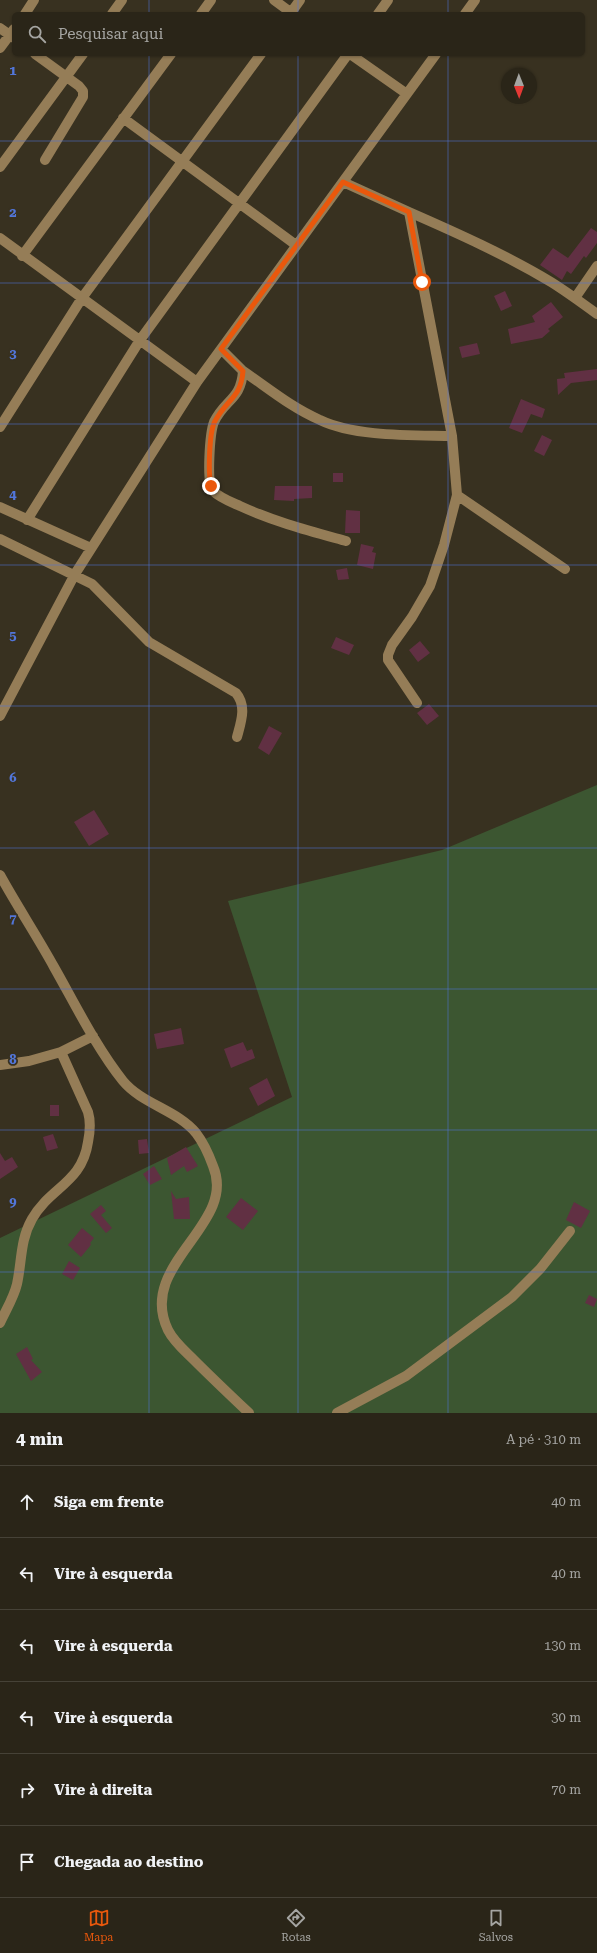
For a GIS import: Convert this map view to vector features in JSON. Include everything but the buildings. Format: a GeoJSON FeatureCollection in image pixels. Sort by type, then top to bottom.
{"type":"FeatureCollection","features":[{"type":"Feature","properties":{"kind":"street"},"geometry":{"type":"LineString","coordinates":[[25,12],[34,0]]}},
{"type":"Feature","properties":{"kind":"street"},"geometry":{"type":"LineString","coordinates":[[113,12],[122,0]]}},
{"type":"Feature","properties":{"kind":"street"},"geometry":{"type":"LineString","coordinates":[[202,12],[211,0]]}},
{"type":"Feature","properties":{"kind":"street"},"geometry":{"type":"LineString","coordinates":[[274,0],[289,12]]}},
{"type":"Feature","properties":{"kind":"street"},"geometry":{"type":"LineString","coordinates":[[292,12],[300,0]]}},
{"type":"Feature","properties":{"kind":"street"},"geometry":{"type":"LineString","coordinates":[[379,12],[388,0]]}},
{"type":"Feature","properties":{"kind":"street"},"geometry":{"type":"LineString","coordinates":[[466,12],[475,0]]}},
{"type":"Feature","properties":{"kind":"street"},"geometry":{"type":"LineString","coordinates":[[0,28],[12,34],[0,48]]}},
{"type":"Feature","properties":{"kind":"street"},"geometry":{"type":"LineString","coordinates":[[38,56],[79,86],[83,91],[83,97],[45,160]]}},
{"type":"Feature","properties":{"kind":"street"},"geometry":{"type":"LineString","coordinates":[[0,167],[82,56]]}},
{"type":"Feature","properties":{"kind":"street"},"geometry":{"type":"LineString","coordinates":[[22,256],[170,56]]}},
{"type":"Feature","properties":{"kind":"street"},"geometry":{"type":"LineString","coordinates":[[0,427],[82,298],[259,56]]}},
{"type":"Feature","properties":{"kind":"street"},"geometry":{"type":"LineString","coordinates":[[27,520],[140,340],[241,204],[348,56]]}},
{"type":"Feature","properties":{"kind":"street"},"geometry":{"type":"LineString","coordinates":[[352,56],[407,94]]}},
{"type":"Feature","properties":{"kind":"street"},"geometry":{"type":"LineString","coordinates":[[0,716],[75,574],[197,382],[435,56]]}},
{"type":"Feature","properties":{"kind":"street"},"geometry":{"type":"LineString","coordinates":[[124,118],[296,245]]}},
{"type":"Feature","properties":{"kind":"street"},"geometry":{"type":"LineString","coordinates":[[343,182],[468,238],[552,283],[597,314]]}},
{"type":"Feature","properties":{"kind":"street"},"geometry":{"type":"LineString","coordinates":[[409,212],[452,436],[457,495],[449,530],[430,586],[412,617],[392,645],[388,655],[388,660],[417,703]]}},
{"type":"Feature","properties":{"kind":"street"},"geometry":{"type":"LineString","coordinates":[[0,238],[22,256],[197,382]]}},
{"type":"Feature","properties":{"kind":"street"},"geometry":{"type":"LineString","coordinates":[[575,298],[597,266]]}},
{"type":"Feature","properties":{"kind":"street"},"geometry":{"type":"LineString","coordinates":[[221,349],[243,371],[296,408],[321,421],[359,431],[400,435],[452,436]]}},
{"type":"Feature","properties":{"kind":"street"},"geometry":{"type":"LineString","coordinates":[[243,371],[240,389],[214,422],[210,453],[210,480],[212,488],[226,499],[267,518],[346,541]]}},
{"type":"Feature","properties":{"kind":"street"},"geometry":{"type":"LineString","coordinates":[[457,495],[565,569]]}},
{"type":"Feature","properties":{"kind":"street"},"geometry":{"type":"LineString","coordinates":[[0,507],[91,548]]}},
{"type":"Feature","properties":{"kind":"street"},"geometry":{"type":"LineString","coordinates":[[0,539],[75,574],[96,587],[120,614],[149,642],[236,693],[242,701],[243,711],[237,737]]}},
{"type":"Feature","properties":{"kind":"street"},"geometry":{"type":"LineString","coordinates":[[0,875],[94,1036],[129,1086],[182,1121],[196,1134],[214,1167],[216,1185],[212,1207],[202,1225],[175,1263],[164,1284],[162,1296],[164,1317],[168,1329],[177,1344],[249,1413]]}},
{"type":"Feature","properties":{"kind":"street"},"geometry":{"type":"LineString","coordinates":[[0,1065],[61,1052],[94,1036]]}},
{"type":"Feature","properties":{"kind":"street"},"geometry":{"type":"LineString","coordinates":[[0,1323],[15,1292],[23,1238],[33,1217],[53,1194],[76,1173],[83,1162],[87,1150],[90,1132],[88,1112],[61,1052]]}},
{"type":"Feature","properties":{"kind":"street"},"geometry":{"type":"LineString","coordinates":[[337,1413],[406,1376],[507,1301],[540,1269],[570,1231]]}},
{"type":"Feature","properties":{"kind":"green space"},"geometry":{"type":"Polygon","coordinates":[[[597,785],[597,1413],[0,1413],[0,1238],[292,1097],[228,901],[442,850],[597,785]]]}},
{"type":"Feature","properties":{"kind":"route"},"geometry":{"type":"LineString","coordinates":[[211,486],[211,442],[214,422],[226,405],[238,393],[242,384],[243,371],[221,349],[343,182],[409,212],[422,282]]}}]}
